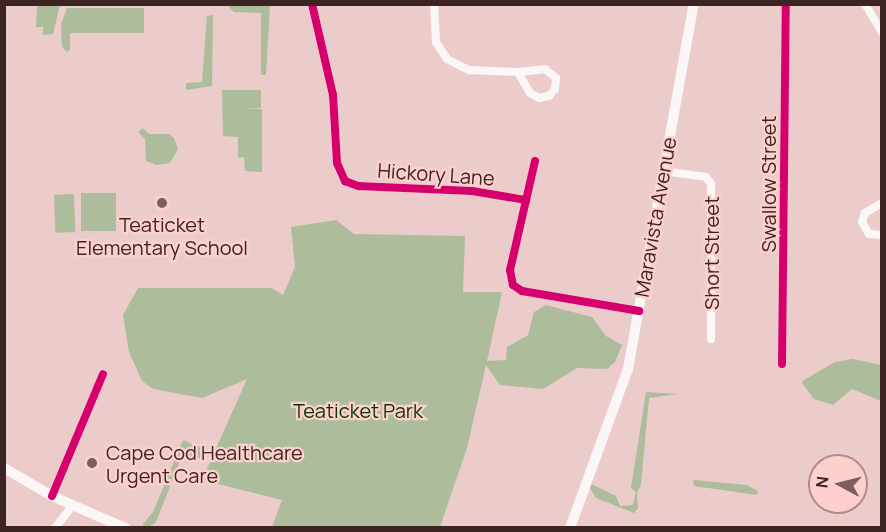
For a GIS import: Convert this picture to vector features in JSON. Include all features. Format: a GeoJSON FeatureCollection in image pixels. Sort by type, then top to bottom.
{"type":"FeatureCollection","features":[{"type":"Feature","properties":{"kind":"main road","name":"Maravista Avenue"},"geometry":{"type":"LineString","coordinates":[[570,528],[624,383],[694,4]]}},
{"type":"Feature","properties":{"kind":"main road"},"geometry":{"type":"LineString","coordinates":[[4,468],[35,488]]}},
{"type":"Feature","properties":{"kind":"main road"},"geometry":{"type":"LineString","coordinates":[[4,477],[35,488],[125,528]]}},
{"type":"Feature","properties":{"kind":"street","name":"Hickory Lane"},"geometry":{"type":"LineString","coordinates":[[312,4],[333,95],[337,163],[345,181],[358,186],[472,191],[526,200]]}},
{"type":"Feature","properties":{"kind":"street"},"geometry":{"type":"LineString","coordinates":[[434,4],[436,42],[447,59],[469,70],[550,71],[556,78],[555,89],[549,96],[534,97],[518,72]]}},
{"type":"Feature","properties":{"kind":"street","name":"Swallow Street"},"geometry":{"type":"LineString","coordinates":[[782,364],[786,4]]}},
{"type":"Feature","properties":{"kind":"street"},"geometry":{"type":"LineString","coordinates":[[865,4],[882,32]]}},
{"type":"Feature","properties":{"kind":"street"},"geometry":{"type":"LineString","coordinates":[[535,161],[510,270],[517,288],[639,311]]}},
{"type":"Feature","properties":{"kind":"street","name":"Short Street"},"geometry":{"type":"LineString","coordinates":[[663,171],[706,177],[711,184],[711,339]]}},
{"type":"Feature","properties":{"kind":"street"},"geometry":{"type":"LineString","coordinates":[[882,203],[865,213],[862,222],[869,234],[882,235]]}},
{"type":"Feature","properties":{"kind":"street"},"geometry":{"type":"LineString","coordinates":[[52,496],[103,374]]}},
{"type":"Feature","properties":{"kind":"street"},"geometry":{"type":"LineString","coordinates":[[55,528],[72,506]]}},
{"type":"Feature","properties":{"kind":"green space"},"geometry":{"type":"Polygon","coordinates":[[[37,5],[60,5],[53,34],[43,35],[43,27],[36,27],[37,5]]]}},
{"type":"Feature","properties":{"kind":"green space"},"geometry":{"type":"Polygon","coordinates":[[[227,5],[270,5],[266,75],[261,75],[261,13],[234,12],[227,5]]]}},
{"type":"Feature","properties":{"kind":"green space"},"geometry":{"type":"Polygon","coordinates":[[[67,8],[144,8],[144,33],[70,33],[70,50],[66,52],[62,46],[61,24],[67,8]]]}},
{"type":"Feature","properties":{"kind":"green space"},"geometry":{"type":"Polygon","coordinates":[[[213,15],[212,86],[186,90],[186,83],[202,82],[207,16],[213,15]]]}},
{"type":"Feature","properties":{"kind":"green space"},"geometry":{"type":"Polygon","coordinates":[[[222,90],[261,90],[261,108],[244,108],[262,109],[262,172],[245,171],[244,157],[238,158],[238,137],[223,136],[222,90]]]}},
{"type":"Feature","properties":{"kind":"green space"},"geometry":{"type":"Polygon","coordinates":[[[143,128],[149,134],[169,134],[174,138],[178,149],[170,163],[157,165],[146,161],[145,139],[138,132],[143,128]]]}},
{"type":"Feature","properties":{"kind":"green space"},"geometry":{"type":"Polygon","coordinates":[[[81,193],[116,193],[116,231],[81,231],[81,193]]]}},
{"type":"Feature","properties":{"kind":"green space"},"geometry":{"type":"Polygon","coordinates":[[[74,194],[75,232],[55,233],[54,195],[74,194]]]}},
{"type":"Feature","properties":{"kind":"green space","name":"Teaticket Park"},"geometry":{"type":"Polygon","coordinates":[[[336,220],[354,234],[465,236],[463,292],[502,292],[487,361],[506,360],[507,347],[528,335],[534,312],[546,305],[592,317],[606,336],[622,345],[615,362],[607,369],[577,368],[543,389],[500,385],[486,365],[467,448],[440,527],[272,527],[282,500],[202,480],[247,379],[202,398],[153,389],[142,381],[129,352],[123,315],[138,288],[272,288],[283,295],[295,267],[291,227],[336,220]]]}},
{"type":"Feature","properties":{"kind":"green space"},"geometry":{"type":"Polygon","coordinates":[[[853,359],[881,365],[881,401],[852,389],[833,405],[814,399],[802,383],[835,362],[853,359]]]}},
{"type":"Feature","properties":{"kind":"green space"},"geometry":{"type":"Polygon","coordinates":[[[646,392],[677,394],[649,398],[641,485],[637,493],[638,508],[634,513],[596,498],[590,488],[591,484],[616,496],[620,506],[633,505],[636,492],[631,488],[646,392]]]}},
{"type":"Feature","properties":{"kind":"green space"},"geometry":{"type":"Polygon","coordinates":[[[183,440],[204,449],[201,459],[183,453],[156,522],[149,527],[142,525],[153,512],[183,440]]]}},
{"type":"Feature","properties":{"kind":"green space"},"geometry":{"type":"Polygon","coordinates":[[[693,480],[747,485],[758,491],[757,495],[694,486],[693,480]]]}},
{"type":"Feature","properties":{"kind":"cycle path"},"geometry":{"type":"LineString","coordinates":[[312,4],[333,95],[337,163],[345,181],[358,186],[472,191],[526,200]]}},
{"type":"Feature","properties":{"kind":"cycle path"},"geometry":{"type":"LineString","coordinates":[[782,364],[786,4]]}},
{"type":"Feature","properties":{"kind":"cycle path"},"geometry":{"type":"LineString","coordinates":[[535,161],[510,270],[513,285],[522,291],[639,311]]}},
{"type":"Feature","properties":{"kind":"cycle path"},"geometry":{"type":"LineString","coordinates":[[52,496],[103,374]]}},
{"type":"Feature","properties":{"kind":"place","name":"Teaticket Elementary School"},"geometry":{"type":"Point","coordinates":[162,203]}},
{"type":"Feature","properties":{"kind":"place","name":"Cape Cod Healthcare Urgent Care"},"geometry":{"type":"Point","coordinates":[92,463]}}]}
